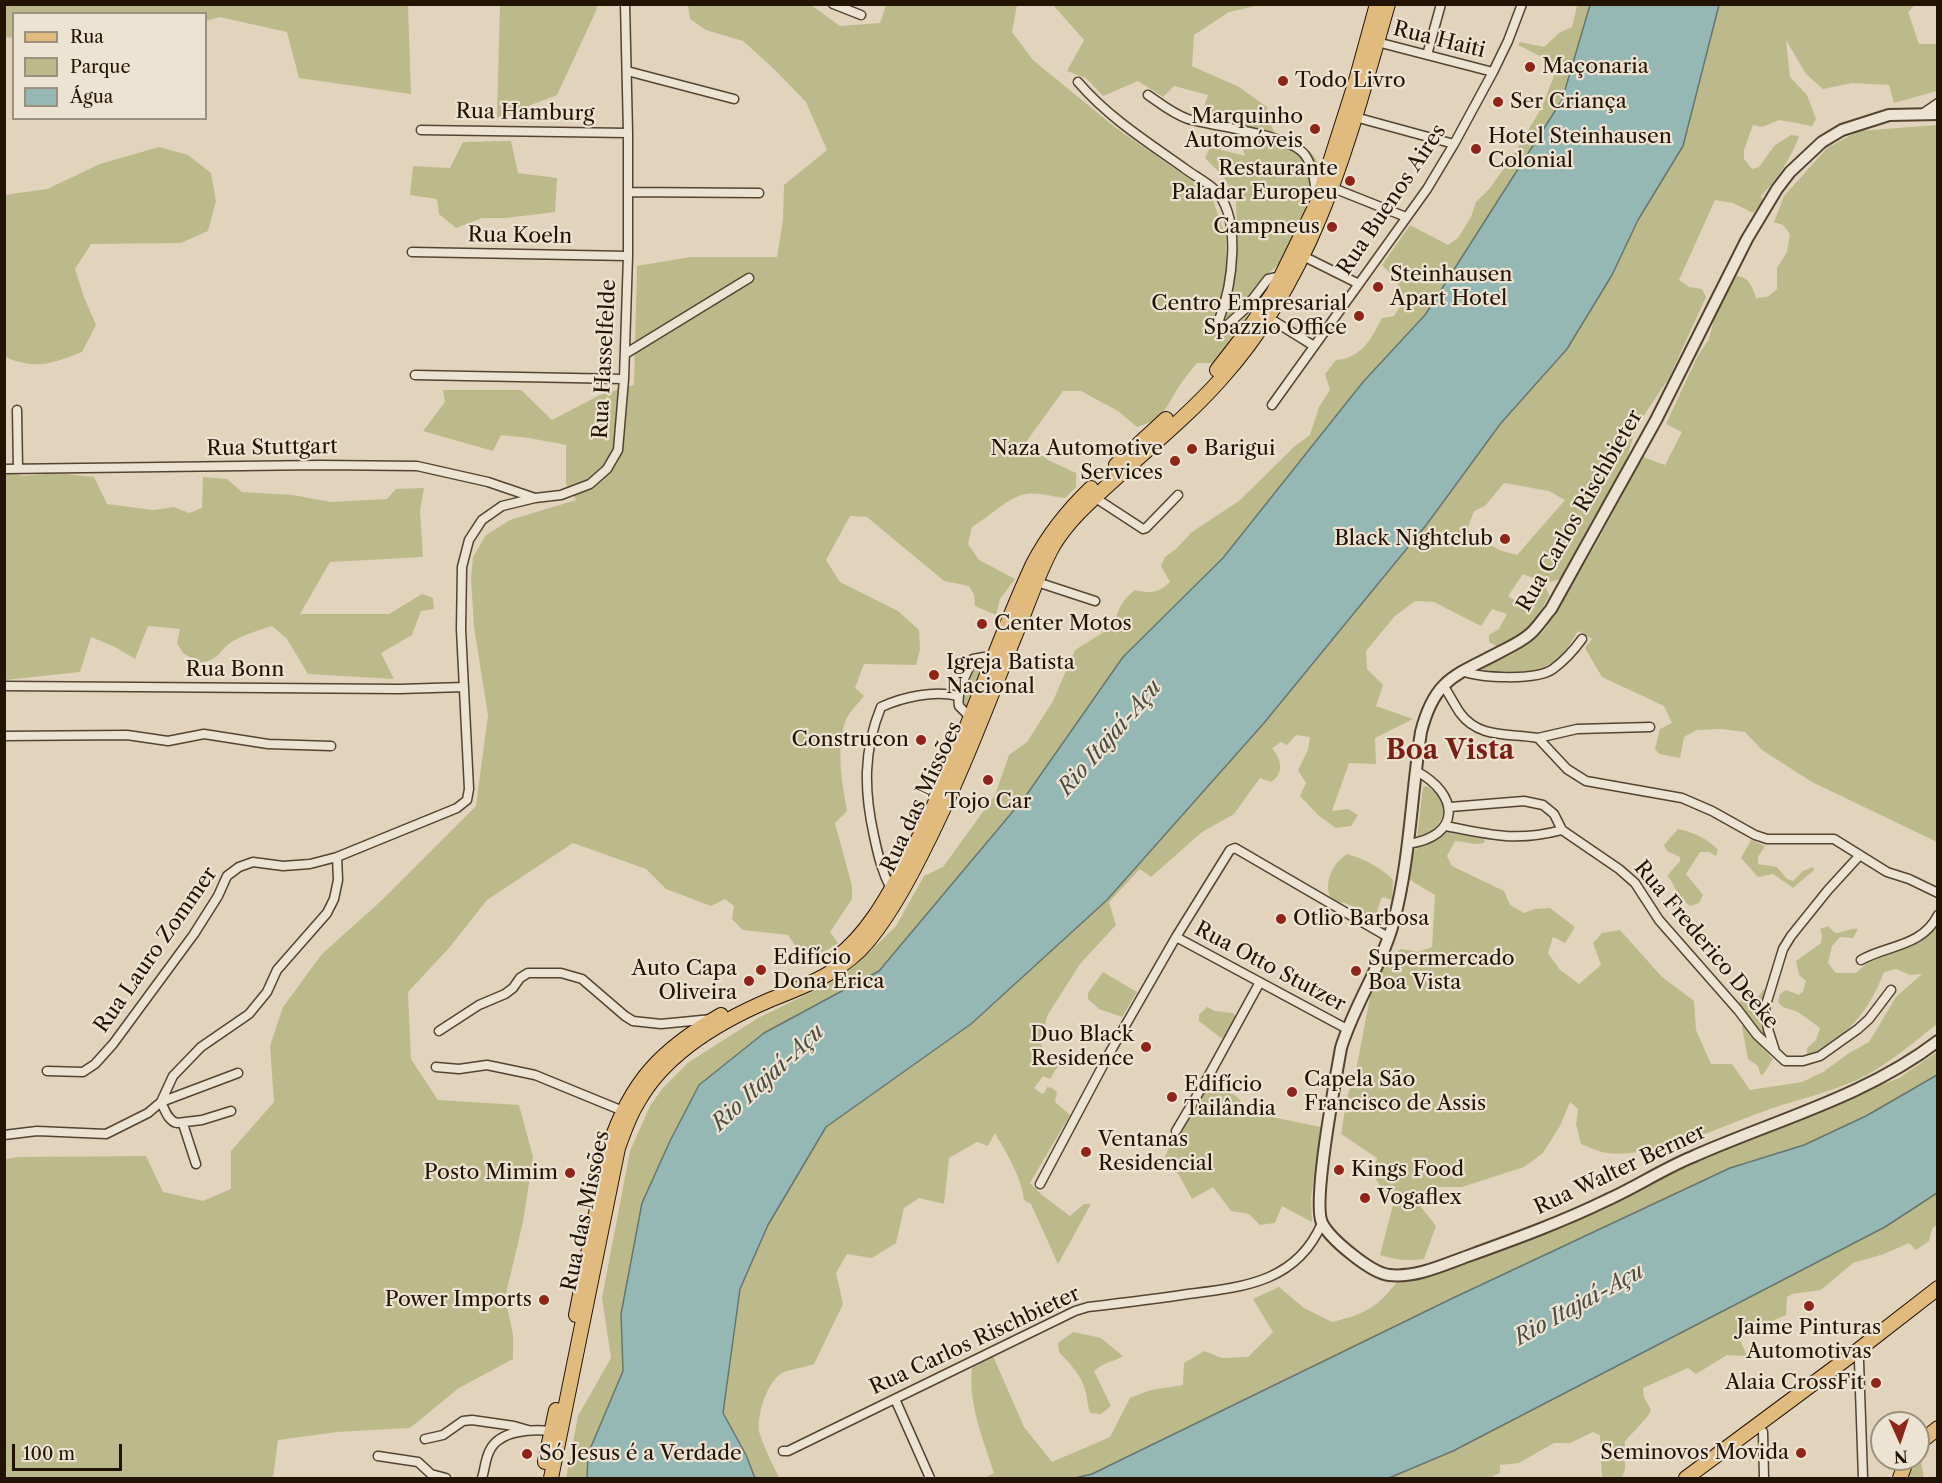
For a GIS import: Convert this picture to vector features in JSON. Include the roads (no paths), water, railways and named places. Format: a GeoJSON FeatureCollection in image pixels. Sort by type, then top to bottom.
{"type":"FeatureCollection","features":[{"type":"Feature","properties":{"kind":"main road","name":"Rua das Missões"},"geometry":{"type":"LineString","coordinates":[[999,661],[1057,540],[1094,497],[1218,383],[1269,318],[1303,256],[1333,188],[1377,4]]}},
{"type":"Feature","properties":{"kind":"main road","name":"Rua das Missões"},"geometry":{"type":"LineString","coordinates":[[542,1479],[609,1147],[623,1111],[637,1085],[662,1056],[715,1018],[745,1002],[809,975],[839,956],[857,940],[891,889],[941,794],[975,721],[999,661],[1029,574],[1050,533],[1075,504],[1189,399],[1216,371],[1248,330],[1282,276],[1317,203],[1377,42],[1388,4]]}},
{"type":"Feature","properties":{"kind":"main road","name":"Rua das Missões"},"geometry":{"type":"LineString","coordinates":[[551,1479],[618,1148],[638,1101],[659,1072],[678,1054],[743,1013],[824,977],[864,946],[887,916],[911,875],[950,797],[975,721]]}},
{"type":"Feature","properties":{"kind":"main road"},"geometry":{"type":"LineString","coordinates":[[1686,1479],[1938,1288]]}},
{"type":"Feature","properties":{"kind":"main road"},"geometry":{"type":"LineString","coordinates":[[1700,1479],[1938,1300]]}},
{"type":"Feature","properties":{"kind":"street","name":"Rua Hasselfelde"},"geometry":{"type":"LineString","coordinates":[[467,800],[469,789],[461,629],[462,567],[469,540],[482,520],[502,506],[535,498],[561,495],[590,484],[607,469],[618,450],[624,379],[628,256],[625,4]]}},
{"type":"Feature","properties":{"kind":"street"},"geometry":{"type":"LineString","coordinates":[[833,4],[861,15]]}},
{"type":"Feature","properties":{"kind":"street"},"geometry":{"type":"LineString","coordinates":[[1427,55],[1441,4]]}},
{"type":"Feature","properties":{"kind":"street","name":"Rua Buenos Aires"},"geometry":{"type":"LineString","coordinates":[[1272,405],[1426,189],[1454,144],[1493,72],[1522,4]]}},
{"type":"Feature","properties":{"kind":"street","name":"Rua Haiti"},"geometry":{"type":"LineString","coordinates":[[1377,42],[1493,72]]}},
{"type":"Feature","properties":{"kind":"street"},"geometry":{"type":"LineString","coordinates":[[627,71],[734,99]]}},
{"type":"Feature","properties":{"kind":"street"},"geometry":{"type":"LineString","coordinates":[[1078,82],[1111,117],[1214,188],[1225,206],[1231,231],[1231,262],[1228,289],[1219,320],[1220,325],[1225,327],[1234,321],[1268,279],[1282,276]]}},
{"type":"Feature","properties":{"kind":"street"},"geometry":{"type":"LineString","coordinates":[[1148,95],[1166,109],[1186,118],[1281,140],[1298,148],[1311,166],[1317,203]]}},
{"type":"Feature","properties":{"kind":"street"},"geometry":{"type":"LineString","coordinates":[[1922,114],[1938,103]]}},
{"type":"Feature","properties":{"kind":"street"},"geometry":{"type":"LineString","coordinates":[[1352,111],[1454,144]]}},
{"type":"Feature","properties":{"kind":"street","name":"Rua Carlos Rischbieter"},"geometry":{"type":"LineString","coordinates":[[783,1451],[788,1451],[1075,1311],[1088,1307],[1240,1288],[1266,1279],[1294,1262],[1314,1239],[1322,1223],[1321,1176],[1338,1068],[1347,1029],[1388,937],[1399,898],[1416,771],[1426,715],[1434,696],[1443,685],[1462,671],[1529,635],[1551,609],[1651,428],[1748,239],[1777,189],[1790,172],[1822,142],[1842,130],[1889,115],[1938,114]]}},
{"type":"Feature","properties":{"kind":"street","name":"Rua Hamburg"},"geometry":{"type":"LineString","coordinates":[[421,130],[628,133]]}},
{"type":"Feature","properties":{"kind":"street"},"geometry":{"type":"LineString","coordinates":[[1333,188],[1406,217]]}},
{"type":"Feature","properties":{"kind":"street"},"geometry":{"type":"LineString","coordinates":[[628,192],[759,194]]}},
{"type":"Feature","properties":{"kind":"street","name":"Rua Koeln"},"geometry":{"type":"LineString","coordinates":[[412,252],[628,256]]}},
{"type":"Feature","properties":{"kind":"street"},"geometry":{"type":"LineString","coordinates":[[1303,256],[1357,284]]}},
{"type":"Feature","properties":{"kind":"street"},"geometry":{"type":"LineString","coordinates":[[625,354],[749,278]]}},
{"type":"Feature","properties":{"kind":"street"},"geometry":{"type":"LineString","coordinates":[[1269,318],[1314,346]]}},
{"type":"Feature","properties":{"kind":"street"},"geometry":{"type":"LineString","coordinates":[[415,375],[624,379]]}},
{"type":"Feature","properties":{"kind":"street"},"geometry":{"type":"LineString","coordinates":[[17,410],[18,469]]}},
{"type":"Feature","properties":{"kind":"street","name":"Rua Stuttgart"},"geometry":{"type":"LineString","coordinates":[[4,469],[417,466],[489,482],[535,498]]}},
{"type":"Feature","properties":{"kind":"street"},"geometry":{"type":"LineString","coordinates":[[1094,497],[1143,529],[1178,495]]}},
{"type":"Feature","properties":{"kind":"street"},"geometry":{"type":"LineString","coordinates":[[1037,582],[1095,601]]}},
{"type":"Feature","properties":{"kind":"street"},"geometry":{"type":"LineString","coordinates":[[1462,671],[1472,674],[1534,675],[1551,670],[1582,639]]}},
{"type":"Feature","properties":{"kind":"street"},"geometry":{"type":"LineString","coordinates":[[975,721],[959,706],[958,696],[973,659],[984,657],[999,661]]}},
{"type":"Feature","properties":{"kind":"street"},"geometry":{"type":"LineString","coordinates":[[1443,685],[1466,720],[1482,731],[1538,738],[1577,729],[1650,727]]}},
{"type":"Feature","properties":{"kind":"street","name":"Rua Bonn"},"geometry":{"type":"LineString","coordinates":[[4,686],[400,689],[464,687]]}},
{"type":"Feature","properties":{"kind":"street"},"geometry":{"type":"LineString","coordinates":[[891,889],[880,865],[866,789],[866,764],[875,722],[881,707],[893,701],[915,696],[950,694],[958,696]]}},
{"type":"Feature","properties":{"kind":"street"},"geometry":{"type":"LineString","coordinates":[[4,736],[127,735],[168,741],[204,734],[268,744],[331,746]]}},
{"type":"Feature","properties":{"kind":"street"},"geometry":{"type":"LineString","coordinates":[[1538,738],[1567,769],[1586,781],[1682,798],[1712,811],[1755,836],[1779,840],[1834,839],[1887,872],[1910,879],[1938,893]]}},
{"type":"Feature","properties":{"kind":"street"},"geometry":{"type":"LineString","coordinates":[[1407,844],[1422,843],[1446,826],[1449,817],[1450,807],[1428,777],[1416,771]]}},
{"type":"Feature","properties":{"kind":"street","name":"Rua Lauro Zommer"},"geometry":{"type":"LineString","coordinates":[[47,1071],[83,1072],[94,1064],[118,1036],[194,934],[218,896],[227,876],[239,867],[253,862],[283,867],[310,864],[337,857],[457,808],[467,800]]}},
{"type":"Feature","properties":{"kind":"street","name":"Rua Frederico Deeke"},"geometry":{"type":"LineString","coordinates":[[1450,807],[1512,801],[1543,805],[1554,814],[1562,830],[1619,869],[1635,883],[1659,920],[1731,1001],[1757,1035],[1785,1061],[1820,1056],[1869,1019],[1891,990]]}},
{"type":"Feature","properties":{"kind":"street"},"geometry":{"type":"LineString","coordinates":[[1446,826],[1510,837],[1533,837],[1562,830]]}},
{"type":"Feature","properties":{"kind":"street"},"geometry":{"type":"LineString","coordinates":[[1040,1184],[1108,1054],[1225,856],[1235,848],[1388,937]]}},
{"type":"Feature","properties":{"kind":"street"},"geometry":{"type":"LineString","coordinates":[[1776,1054],[1768,1029],[1765,1008],[1783,949],[1828,890],[1860,855]]}},
{"type":"Feature","properties":{"kind":"street"},"geometry":{"type":"LineString","coordinates":[[231,1111],[183,1124],[174,1123],[161,1102],[173,1076],[201,1047],[249,1014],[267,992],[277,970],[327,913],[334,899],[338,880],[337,857]]}},
{"type":"Feature","properties":{"kind":"street"},"geometry":{"type":"LineString","coordinates":[[1861,960],[1871,954],[1904,945],[1923,932],[1938,915]]}},
{"type":"Feature","properties":{"kind":"street","name":"Rua Otto Stutzer"},"geometry":{"type":"LineString","coordinates":[[1176,937],[1347,1029]]}},
{"type":"Feature","properties":{"kind":"street"},"geometry":{"type":"LineString","coordinates":[[439,1031],[479,1005],[505,994],[528,973],[537,972],[561,973],[582,979],[633,1021],[661,1024],[715,1018]]}},
{"type":"Feature","properties":{"kind":"street"},"geometry":{"type":"LineString","coordinates":[[1176,1131],[1260,982]]}},
{"type":"Feature","properties":{"kind":"street","name":"Rua Walter Berner"},"geometry":{"type":"LineString","coordinates":[[1322,1223],[1345,1248],[1369,1267],[1387,1275],[1407,1275],[1432,1269],[1554,1224],[1607,1200],[1690,1157],[1847,1095],[1895,1071],[1938,1041]]}},
{"type":"Feature","properties":{"kind":"street"},"geometry":{"type":"LineString","coordinates":[[436,1067],[459,1069],[487,1065],[535,1075],[623,1111]]}},
{"type":"Feature","properties":{"kind":"street"},"geometry":{"type":"LineString","coordinates":[[4,1135],[37,1131],[106,1134],[148,1113],[161,1102],[238,1072]]}},
{"type":"Feature","properties":{"kind":"street"},"geometry":{"type":"LineString","coordinates":[[183,1124],[196,1164]]}},
{"type":"Feature","properties":{"kind":"street"},"geometry":{"type":"LineString","coordinates":[[1859,1361],[1863,1479]]}},
{"type":"Feature","properties":{"kind":"street"},"geometry":{"type":"LineString","coordinates":[[895,1399],[930,1479]]}},
{"type":"Feature","properties":{"kind":"street"},"geometry":{"type":"LineString","coordinates":[[425,1439],[442,1436],[464,1421],[472,1420],[528,1430],[551,1431]]}},
{"type":"Feature","properties":{"kind":"street"},"geometry":{"type":"LineString","coordinates":[[482,1479],[491,1448],[500,1440],[528,1430]]}},
{"type":"Feature","properties":{"kind":"street"},"geometry":{"type":"LineString","coordinates":[[1763,1432],[1764,1479]]}},
{"type":"Feature","properties":{"kind":"street"},"geometry":{"type":"LineString","coordinates":[[378,1456],[418,1462],[429,1476],[446,1479]]}},
{"type":"Feature","properties":{"kind":"water","name":"Rio Itajaí-Açu"},"geometry":{"type":"Polygon","coordinates":[[[1590,5],[1719,5],[1683,146],[1638,220],[1612,275],[1567,349],[1501,423],[1427,524],[1264,723],[1107,900],[971,1024],[826,1127],[768,1225],[740,1289],[723,1413],[746,1455],[755,1478],[587,1478],[588,1454],[623,1371],[621,1314],[642,1203],[699,1085],[764,1033],[879,971],[1025,797],[1123,657],[1223,558],[1363,382],[1425,315],[1562,100],[1590,5]]]}},
{"type":"Feature","properties":{"kind":"water","name":"Rio Itajaí-Açu"},"geometry":{"type":"Polygon","coordinates":[[[1937,1075],[1937,1193],[1885,1227],[1453,1451],[1389,1478],[1075,1478],[1092,1474],[1453,1298],[1730,1168],[1804,1145],[1866,1116],[1937,1075]]]}},
{"type":"Feature","properties":{"kind":"place","name":"Maçonaria"},"geometry":{"type":"Point","coordinates":[1530,67]}},
{"type":"Feature","properties":{"kind":"place","name":"Todo Livro"},"geometry":{"type":"Point","coordinates":[1283,81]}},
{"type":"Feature","properties":{"kind":"place","name":"Ser Criança"},"geometry":{"type":"Point","coordinates":[1498,102]}},
{"type":"Feature","properties":{"kind":"place","name":"Marquinho Automóveis"},"geometry":{"type":"Point","coordinates":[1315,129]}},
{"type":"Feature","properties":{"kind":"place","name":"Hotel Steinhausen Colonial"},"geometry":{"type":"Point","coordinates":[1476,149]}},
{"type":"Feature","properties":{"kind":"place","name":"Restaurante Paladar Europeu"},"geometry":{"type":"Point","coordinates":[1350,181]}},
{"type":"Feature","properties":{"kind":"place","name":"Campneus"},"geometry":{"type":"Point","coordinates":[1332,227]}},
{"type":"Feature","properties":{"kind":"place","name":"Steinhausen Apart Hotel"},"geometry":{"type":"Point","coordinates":[1378,287]}},
{"type":"Feature","properties":{"kind":"place","name":"Centro Empresarial Spazzio Office"},"geometry":{"type":"Point","coordinates":[1359,316]}},
{"type":"Feature","properties":{"kind":"place","name":"Barigui"},"geometry":{"type":"Point","coordinates":[1192,449]}},
{"type":"Feature","properties":{"kind":"place","name":"Naza Automotive Services"},"geometry":{"type":"Point","coordinates":[1175,461]}},
{"type":"Feature","properties":{"kind":"place","name":"Black Nightclub"},"geometry":{"type":"Point","coordinates":[1505,539]}},
{"type":"Feature","properties":{"kind":"place","name":"Center Motos"},"geometry":{"type":"Point","coordinates":[982,624]}},
{"type":"Feature","properties":{"kind":"place","name":"Igreja Batista Nacional"},"geometry":{"type":"Point","coordinates":[934,675]}},
{"type":"Feature","properties":{"kind":"place","name":"Construcon"},"geometry":{"type":"Point","coordinates":[921,740]}},
{"type":"Feature","properties":{"kind":"place","name":"Tojo Car"},"geometry":{"type":"Point","coordinates":[988,780]}},
{"type":"Feature","properties":{"kind":"place","name":"Otlio Barbosa"},"geometry":{"type":"Point","coordinates":[1281,919]}},
{"type":"Feature","properties":{"kind":"place","name":"Edifício Dona Erica"},"geometry":{"type":"Point","coordinates":[761,970]}},
{"type":"Feature","properties":{"kind":"place","name":"Supermercado Boa Vista"},"geometry":{"type":"Point","coordinates":[1356,971]}},
{"type":"Feature","properties":{"kind":"place","name":"Auto Capa Oliveira"},"geometry":{"type":"Point","coordinates":[749,981]}},
{"type":"Feature","properties":{"kind":"place","name":"Duo Black Residence"},"geometry":{"type":"Point","coordinates":[1146,1047]}},
{"type":"Feature","properties":{"kind":"place","name":"Capela São Francisco de Assis"},"geometry":{"type":"Point","coordinates":[1292,1092]}},
{"type":"Feature","properties":{"kind":"place","name":"Edifício Tailândia"},"geometry":{"type":"Point","coordinates":[1172,1097]}},
{"type":"Feature","properties":{"kind":"place","name":"Ventanas Residencial"},"geometry":{"type":"Point","coordinates":[1086,1152]}},
{"type":"Feature","properties":{"kind":"place","name":"Kings Food"},"geometry":{"type":"Point","coordinates":[1339,1170]}},
{"type":"Feature","properties":{"kind":"place","name":"Posto Mimim"},"geometry":{"type":"Point","coordinates":[570,1173]}},
{"type":"Feature","properties":{"kind":"place","name":"Vogaflex"},"geometry":{"type":"Point","coordinates":[1365,1198]}},
{"type":"Feature","properties":{"kind":"place","name":"Power Imports"},"geometry":{"type":"Point","coordinates":[544,1300]}},
{"type":"Feature","properties":{"kind":"place","name":"Jaime Pinturas Automotivas"},"geometry":{"type":"Point","coordinates":[1809,1306]}},
{"type":"Feature","properties":{"kind":"place","name":"Alaia CrossFit"},"geometry":{"type":"Point","coordinates":[1876,1383]}},
{"type":"Feature","properties":{"kind":"place","name":"Seminovos Movida"},"geometry":{"type":"Point","coordinates":[1801,1453]}},
{"type":"Feature","properties":{"kind":"place","name":"Só Jesus é a Verdade"},"geometry":{"type":"Point","coordinates":[527,1454]}},
{"type":"Feature","properties":{"kind":"district","name":"Boa Vista"},"geometry":{"type":"Point","coordinates":[1450,751]}}]}
